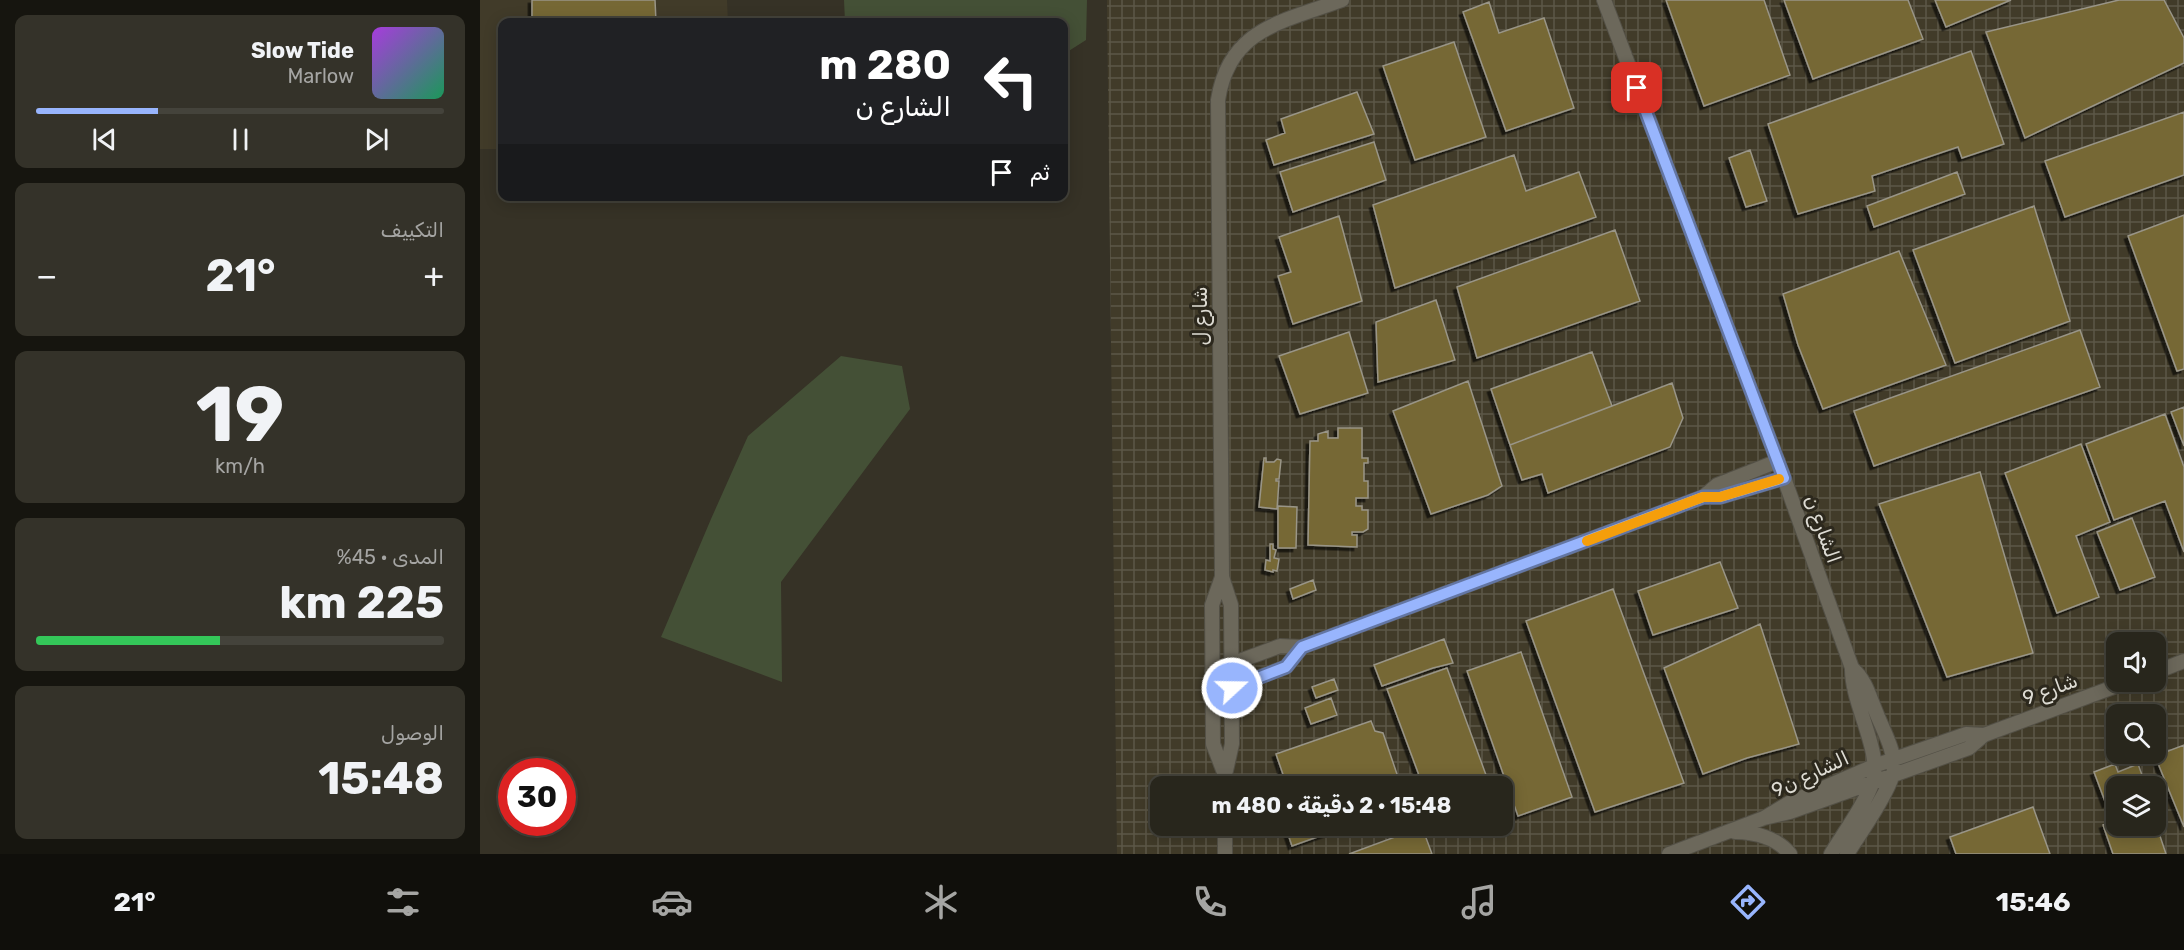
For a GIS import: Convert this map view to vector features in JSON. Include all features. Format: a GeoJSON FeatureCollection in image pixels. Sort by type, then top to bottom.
{"type":"FeatureCollection","features":[{"type":"Feature","properties":{"kind":"street","name":"شارع ل"},"geometry":{"type":"LineString","coordinates":[[1226,776],[1232,744],[1232,688],[1231,605],[1222,577],[1218,100],[1220,84],[1232,58],[1250,38],[1264,30],[1342,0]]}},
{"type":"Feature","properties":{"kind":"street","name":"الشارع ن"},"geometry":{"type":"LineString","coordinates":[[1604,0],[1778,461],[1852,668],[1851,682],[1871,748],[1874,766],[1873,782],[1831,854]]}},
{"type":"Feature","properties":{"kind":"street"},"geometry":{"type":"LineString","coordinates":[[1212,671],[1280,646],[1302,647],[1703,497],[1717,485],[1778,461]]}},
{"type":"Feature","properties":{"kind":"street"},"geometry":{"type":"LineString","coordinates":[[1703,497],[1720,497],[1784,478]]}},
{"type":"Feature","properties":{"kind":"street","name":"شارع ل"},"geometry":{"type":"LineString","coordinates":[[1222,577],[1212,606],[1212,694],[1213,744],[1223,776]]}},
{"type":"Feature","properties":{"kind":"street"},"geometry":{"type":"LineString","coordinates":[[1212,694],[1286,667],[1302,647]]}},
{"type":"Feature","properties":{"kind":"street"},"geometry":{"type":"LineString","coordinates":[[2166,668],[2184,661]]}},
{"type":"Feature","properties":{"kind":"street","name":"الشارع ن"},"geometry":{"type":"LineString","coordinates":[[1852,668],[1862,676],[1893,759],[1893,775]]}},
{"type":"Feature","properties":{"kind":"street","name":"شارع 9"},"geometry":{"type":"LineString","coordinates":[[1873,782],[1970,748],[1984,735],[2106,690]]}},
{"type":"Feature","properties":{"kind":"street","name":"شارع 9"},"geometry":{"type":"LineString","coordinates":[[1874,766],[1966,734],[1984,735]]}},
{"type":"Feature","properties":{"kind":"street","name":"الشارع ن9"},"geometry":{"type":"LineString","coordinates":[[1764,818],[1789,803],[1874,766]]}},
{"type":"Feature","properties":{"kind":"street"},"geometry":{"type":"LineString","coordinates":[[1847,854],[1893,775]]}},
{"type":"Feature","properties":{"kind":"street","name":"الشارع ن9"},"geometry":{"type":"LineString","coordinates":[[1669,854],[1764,818],[1790,812],[1873,782]]}},
{"type":"Feature","properties":{"kind":"street"},"geometry":{"type":"LineString","coordinates":[[1727,832],[1749,832],[1769,838],[1790,854]]}},
{"type":"Feature","properties":{"kind":"street"},"geometry":{"type":"LineString","coordinates":[[1225,836],[1225,854]]}},
{"type":"Feature","properties":{"kind":"shaded area"},"geometry":{"type":"Polygon","coordinates":[[[480,0],[727,0],[728,18],[498,18],[498,149],[480,149],[480,0]]]}},
{"type":"Feature","properties":{"kind":"shaded area"},"geometry":{"type":"Polygon","coordinates":[[[1107,0],[2184,0],[2184,854],[1117,854],[1107,0]]]}},
{"type":"Feature","properties":{"kind":"green space"},"geometry":{"type":"Polygon","coordinates":[[[844,0],[1087,0],[1086,40],[1068,51],[1068,18],[845,18],[844,0]]]}},
{"type":"Feature","properties":{"kind":"green space"},"geometry":{"type":"Polygon","coordinates":[[[841,356],[902,366],[910,409],[781,582],[782,682],[661,637],[748,436],[841,356]]]}},
{"type":"Feature","properties":{"kind":"building"},"geometry":{"type":"Polygon","coordinates":[[[532,0],[655,0],[656,18],[532,18],[532,0]]]}},
{"type":"Feature","properties":{"kind":"building"},"geometry":{"type":"Polygon","coordinates":[[[1666,0],[1764,0],[1790,75],[1704,106],[1666,0]]]}},
{"type":"Feature","properties":{"kind":"building"},"geometry":{"type":"Polygon","coordinates":[[[1784,0],[1908,0],[1923,39],[1813,79],[1784,0]]]}},
{"type":"Feature","properties":{"kind":"building"},"geometry":{"type":"Polygon","coordinates":[[[1935,0],[2011,0],[1946,27],[1935,0]]]}},
{"type":"Feature","properties":{"kind":"building"},"geometry":{"type":"Polygon","coordinates":[[[2119,0],[2164,0],[2184,38],[2184,63],[2025,138],[1986,32],[2119,0]]]}},
{"type":"Feature","properties":{"kind":"building"},"geometry":{"type":"Polygon","coordinates":[[[1489,2],[1499,33],[1544,18],[1574,108],[1506,131],[1463,12],[1489,2]]]}},
{"type":"Feature","properties":{"kind":"building"},"geometry":{"type":"Polygon","coordinates":[[[1454,42],[1486,137],[1415,160],[1383,66],[1454,42]]]}},
{"type":"Feature","properties":{"kind":"building"},"geometry":{"type":"Polygon","coordinates":[[[1971,51],[2004,144],[1962,158],[1958,147],[1872,176],[1875,191],[1798,214],[1768,124],[1971,51]]]}},
{"type":"Feature","properties":{"kind":"building"},"geometry":{"type":"Polygon","coordinates":[[[1357,92],[1374,134],[1274,165],[1266,140],[1285,133],[1281,119],[1357,92]]]}},
{"type":"Feature","properties":{"kind":"building"},"geometry":{"type":"Polygon","coordinates":[[[2184,112],[2184,175],[2065,217],[2045,161],[2184,112]]]}},
{"type":"Feature","properties":{"kind":"building"},"geometry":{"type":"Polygon","coordinates":[[[1374,142],[1386,180],[1293,212],[1280,172],[1374,142]]]}},
{"type":"Feature","properties":{"kind":"building"},"geometry":{"type":"Polygon","coordinates":[[[1750,150],[1767,201],[1746,207],[1729,158],[1750,150]]]}},
{"type":"Feature","properties":{"kind":"building"},"geometry":{"type":"Polygon","coordinates":[[[1514,155],[1526,191],[1579,172],[1596,217],[1395,288],[1373,205],[1514,155]]]}},
{"type":"Feature","properties":{"kind":"building"},"geometry":{"type":"Polygon","coordinates":[[[1957,172],[1965,194],[1874,227],[1867,206],[1957,172]]]}},
{"type":"Feature","properties":{"kind":"building"},"geometry":{"type":"Polygon","coordinates":[[[2034,206],[2070,321],[1955,363],[1913,250],[2034,206]]]}},
{"type":"Feature","properties":{"kind":"building"},"geometry":{"type":"Polygon","coordinates":[[[2184,215],[2184,369],[2177,371],[2128,236],[2184,215]]]}},
{"type":"Feature","properties":{"kind":"building"},"geometry":{"type":"Polygon","coordinates":[[[1339,216],[1362,301],[1293,324],[1278,276],[1291,272],[1279,237],[1339,216]]]}},
{"type":"Feature","properties":{"kind":"building"},"geometry":{"type":"Polygon","coordinates":[[[1615,230],[1640,301],[1477,358],[1457,287],[1615,230]]]}},
{"type":"Feature","properties":{"kind":"building"},"geometry":{"type":"Polygon","coordinates":[[[1899,251],[1946,365],[1823,409],[1798,345],[1783,294],[1899,251]]]}},
{"type":"Feature","properties":{"kind":"building"},"geometry":{"type":"Polygon","coordinates":[[[1436,300],[1455,360],[1378,382],[1376,322],[1436,300]]]}},
{"type":"Feature","properties":{"kind":"building"},"geometry":{"type":"Polygon","coordinates":[[[2080,330],[2100,387],[1874,466],[1854,411],[2080,330]]]}},
{"type":"Feature","properties":{"kind":"building"},"geometry":{"type":"Polygon","coordinates":[[[1349,332],[1368,393],[1300,414],[1279,356],[1349,332]]]}},
{"type":"Feature","properties":{"kind":"building"},"geometry":{"type":"Polygon","coordinates":[[[1592,352],[1612,406],[1510,445],[1491,389],[1592,352]]]}},
{"type":"Feature","properties":{"kind":"building"},"geometry":{"type":"Polygon","coordinates":[[[1468,381],[1502,486],[1488,495],[1431,514],[1393,411],[1468,381]]]}},
{"type":"Feature","properties":{"kind":"building"},"geometry":{"type":"Polygon","coordinates":[[[1672,383],[1683,418],[1670,447],[1548,493],[1542,474],[1522,480],[1510,445],[1672,383]]]}},
{"type":"Feature","properties":{"kind":"building"},"geometry":{"type":"Polygon","coordinates":[[[2184,407],[2184,446],[2171,412],[2184,407]]]}},
{"type":"Feature","properties":{"kind":"building"},"geometry":{"type":"Polygon","coordinates":[[[2165,414],[2184,467],[2184,552],[2165,501],[2114,520],[2086,444],[2165,414]]]}},
{"type":"Feature","properties":{"kind":"building"},"geometry":{"type":"Polygon","coordinates":[[[1338,428],[1362,428],[1362,458],[1368,458],[1368,463],[1364,463],[1364,481],[1368,481],[1368,498],[1356,498],[1356,506],[1362,506],[1362,510],[1368,510],[1368,529],[1363,532],[1352,532],[1352,535],[1357,535],[1357,547],[1308,545],[1310,441],[1318,441],[1318,434],[1328,431],[1328,438],[1338,438],[1338,428]]]}},
{"type":"Feature","properties":{"kind":"building"},"geometry":{"type":"Polygon","coordinates":[[[2081,444],[2110,522],[2076,536],[2099,597],[2057,613],[2005,473],[2081,444]]]}},
{"type":"Feature","properties":{"kind":"building"},"geometry":{"type":"Polygon","coordinates":[[[1264,458],[1266,462],[1281,460],[1279,479],[1276,479],[1279,481],[1277,509],[1259,507],[1264,458]]]}},
{"type":"Feature","properties":{"kind":"building"},"geometry":{"type":"Polygon","coordinates":[[[1980,472],[2033,653],[1947,677],[1879,504],[1980,472]]]}},
{"type":"Feature","properties":{"kind":"building"},"geometry":{"type":"Polygon","coordinates":[[[1278,506],[1297,507],[1296,548],[1278,548],[1278,506]]]}},
{"type":"Feature","properties":{"kind":"building"},"geometry":{"type":"Polygon","coordinates":[[[2132,518],[2155,577],[2120,590],[2097,532],[2132,518]]]}},
{"type":"Feature","properties":{"kind":"building"},"geometry":{"type":"Polygon","coordinates":[[[1270,544],[1273,544],[1273,549],[1276,550],[1274,558],[1279,559],[1277,571],[1273,570],[1273,572],[1265,570],[1266,560],[1270,561],[1270,544]]]}},
{"type":"Feature","properties":{"kind":"building"},"geometry":{"type":"Polygon","coordinates":[[[1720,562],[1738,608],[1653,635],[1638,591],[1720,562]]]}},
{"type":"Feature","properties":{"kind":"building"},"geometry":{"type":"Polygon","coordinates":[[[1313,580],[1316,590],[1293,599],[1290,589],[1313,580]]]}},
{"type":"Feature","properties":{"kind":"building"},"geometry":{"type":"Polygon","coordinates":[[[1613,589],[1684,783],[1595,812],[1526,621],[1613,589]]]}},
{"type":"Feature","properties":{"kind":"building"},"geometry":{"type":"Polygon","coordinates":[[[1760,624],[1799,744],[1747,758],[1703,774],[1664,668],[1760,624]]]}},
{"type":"Feature","properties":{"kind":"building"},"geometry":{"type":"Polygon","coordinates":[[[1444,639],[1453,663],[1382,686],[1374,665],[1444,639]]]}},
{"type":"Feature","properties":{"kind":"building"},"geometry":{"type":"Polygon","coordinates":[[[1521,652],[1572,797],[1518,816],[1513,802],[1513,776],[1504,776],[1467,671],[1521,652]]]}},
{"type":"Feature","properties":{"kind":"building"},"geometry":{"type":"Polygon","coordinates":[[[1447,668],[1486,776],[1419,776],[1387,689],[1447,668]]]}},
{"type":"Feature","properties":{"kind":"building"},"geometry":{"type":"Polygon","coordinates":[[[1334,679],[1338,690],[1316,698],[1312,687],[1334,679]]]}},
{"type":"Feature","properties":{"kind":"building"},"geometry":{"type":"Polygon","coordinates":[[[1331,698],[1337,715],[1311,724],[1305,708],[1331,698]]]}},
{"type":"Feature","properties":{"kind":"building"},"geometry":{"type":"Polygon","coordinates":[[[1371,721],[1375,731],[1383,733],[1398,776],[1284,776],[1276,754],[1371,721]]]}},
{"type":"Feature","properties":{"kind":"building"},"geometry":{"type":"Polygon","coordinates":[[[2184,745],[2184,827],[2166,783],[2166,776],[2163,776],[2158,764],[2166,764],[2166,752],[2184,745]]]}},
{"type":"Feature","properties":{"kind":"building"},"geometry":{"type":"Polygon","coordinates":[[[2115,764],[2118,772],[2138,764],[2142,776],[2106,776],[2106,804],[2094,772],[2115,764]]]}},
{"type":"Feature","properties":{"kind":"building"},"geometry":{"type":"Polygon","coordinates":[[[2033,807],[2050,854],[1956,854],[1950,837],[2033,807]]]}},
{"type":"Feature","properties":{"kind":"building"},"geometry":{"type":"Polygon","coordinates":[[[1289,836],[1320,836],[1292,846],[1289,836]]]}},
{"type":"Feature","properties":{"kind":"building"},"geometry":{"type":"Polygon","coordinates":[[[1398,836],[1425,836],[1432,854],[1349,854],[1398,836]]]}},
{"type":"Feature","properties":{"kind":"building"},"geometry":{"type":"Polygon","coordinates":[[[2107,836],[2160,836],[2166,854],[2113,854],[2107,836]]]}},
{"type":"Feature","properties":{"kind":"slow traffic"},"geometry":{"type":"LineString","coordinates":[[1587,541],[1703,497],[1720,497],[1779,479]]}},
{"type":"Feature","properties":{"kind":"route"},"geometry":{"type":"LineString","coordinates":[[1232,688],[1286,667],[1302,647],[1703,497],[1720,497],[1784,478],[1637,88]]}}]}
